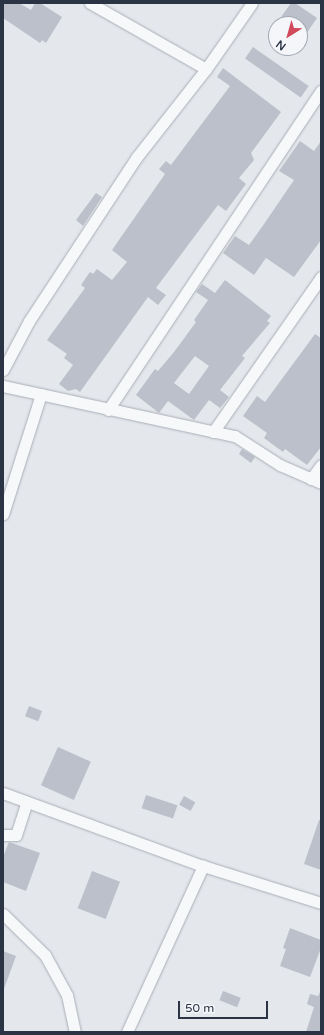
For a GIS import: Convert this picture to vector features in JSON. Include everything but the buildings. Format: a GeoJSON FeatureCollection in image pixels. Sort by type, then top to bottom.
{"type":"FeatureCollection","features":[{"type":"Feature","properties":{"kind":"street"},"geometry":{"type":"LineString","coordinates":[[90,3],[206,69]]}},
{"type":"Feature","properties":{"kind":"street"},"geometry":{"type":"LineString","coordinates":[[3,370],[29,321],[136,158],[206,69],[252,3]]}},
{"type":"Feature","properties":{"kind":"street"},"geometry":{"type":"LineString","coordinates":[[108,410],[321,91]]}},
{"type":"Feature","properties":{"kind":"street"},"geometry":{"type":"LineString","coordinates":[[213,432],[321,277]]}},
{"type":"Feature","properties":{"kind":"street"},"geometry":{"type":"LineString","coordinates":[[3,386],[108,410],[235,436],[280,465],[316,481],[321,465]]}},
{"type":"Feature","properties":{"kind":"street"},"geometry":{"type":"LineString","coordinates":[[3,514],[41,394]]}},
{"type":"Feature","properties":{"kind":"street"},"geometry":{"type":"LineString","coordinates":[[3,793],[203,866],[321,903]]}},
{"type":"Feature","properties":{"kind":"street"},"geometry":{"type":"LineString","coordinates":[[3,835],[16,835],[27,802]]}},
{"type":"Feature","properties":{"kind":"street"},"geometry":{"type":"LineString","coordinates":[[127,1032],[203,866]]}},
{"type":"Feature","properties":{"kind":"street"},"geometry":{"type":"LineString","coordinates":[[3,914],[45,955],[66,995],[75,1032]]}}]}
